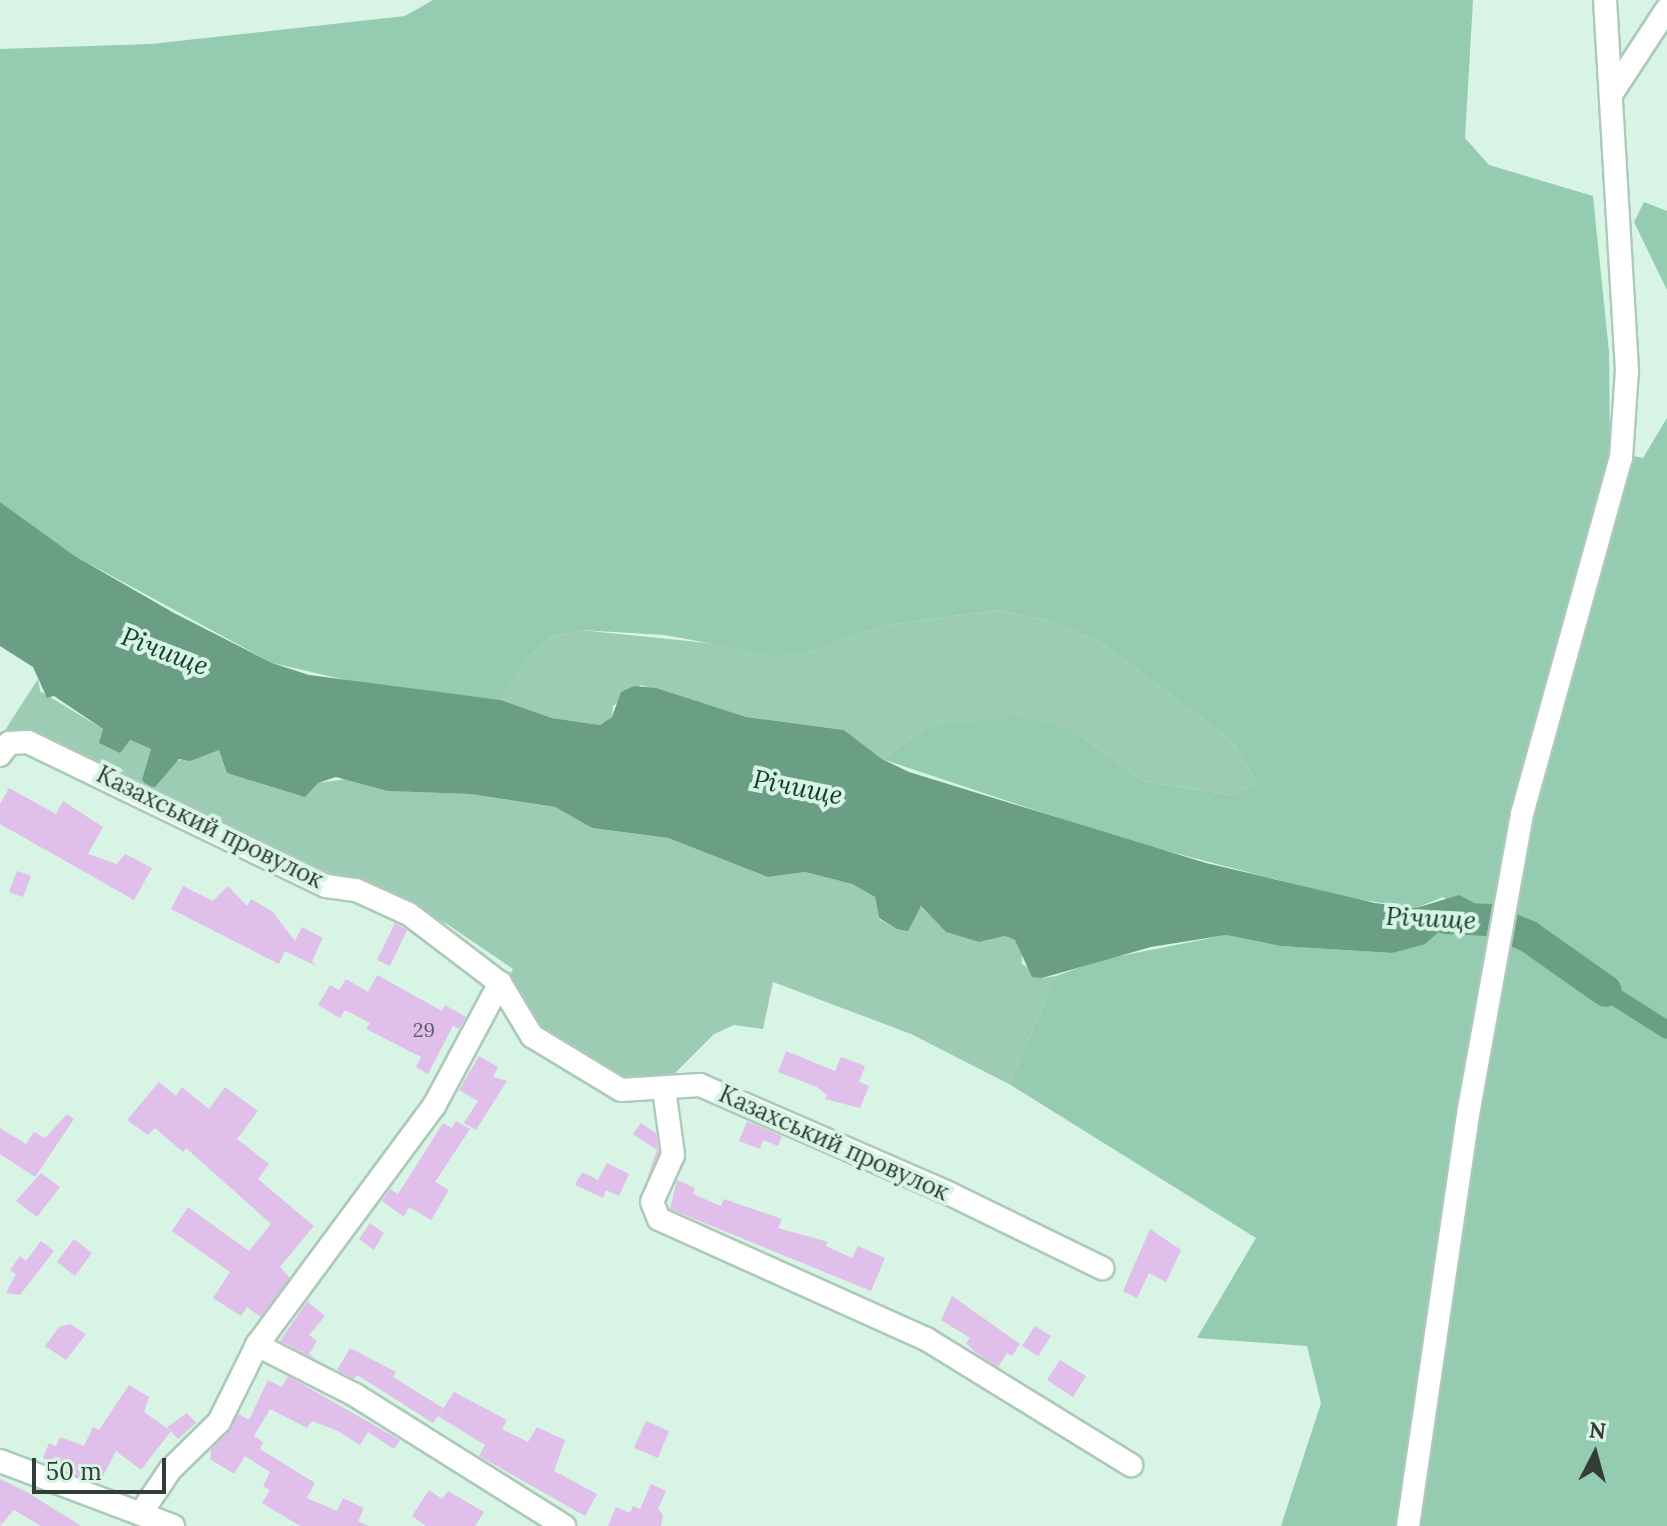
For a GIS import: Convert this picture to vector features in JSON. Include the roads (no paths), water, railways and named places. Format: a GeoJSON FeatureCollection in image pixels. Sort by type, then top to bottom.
{"type":"FeatureCollection","features":[{"type":"Feature","properties":{"kind":"street"},"geometry":{"type":"LineString","coordinates":[[1408,1526],[1469,1109],[1522,814],[1621,458],[1627,370],[1605,0]]}},
{"type":"Feature","properties":{"kind":"street"},"geometry":{"type":"LineString","coordinates":[[1612,93],[1667,9]]}},
{"type":"Feature","properties":{"kind":"street","name":"Казахський провулок"},"geometry":{"type":"LineString","coordinates":[[0,755],[9,743],[28,742],[68,758],[326,886],[356,890],[409,914],[500,983],[532,1036],[621,1090],[700,1085],[1102,1268]]}},
{"type":"Feature","properties":{"kind":"street"},"geometry":{"type":"LineString","coordinates":[[141,1513],[170,1470],[219,1422],[257,1345],[434,1106],[500,983]]}},
{"type":"Feature","properties":{"kind":"street"},"geometry":{"type":"LineString","coordinates":[[664,1089],[673,1155],[652,1202],[659,1219],[926,1339],[1131,1465]]}},
{"type":"Feature","properties":{"kind":"street"},"geometry":{"type":"LineString","coordinates":[[257,1345],[355,1395],[564,1526]]}},
{"type":"Feature","properties":{"kind":"street"},"geometry":{"type":"LineString","coordinates":[[0,1461],[173,1526]]}},
{"type":"Feature","properties":{"kind":"water"},"geometry":{"type":"Polygon","coordinates":[[[0,502],[75,556],[174,613],[272,663],[309,675],[501,700],[552,718],[600,725],[612,717],[621,692],[634,686],[656,688],[746,717],[844,730],[882,759],[909,772],[1206,863],[1375,903],[1416,908],[1459,895],[1493,913],[1485,927],[1449,923],[1425,944],[1392,953],[1280,946],[1226,935],[1151,947],[1042,978],[1032,977],[1015,940],[1005,936],[979,942],[946,932],[921,906],[908,931],[897,929],[879,918],[875,897],[852,884],[805,872],[768,877],[668,838],[592,828],[555,807],[470,794],[388,791],[336,777],[318,783],[305,797],[227,773],[219,750],[190,761],[179,759],[155,787],[148,787],[142,780],[151,749],[130,740],[120,753],[99,743],[103,729],[54,696],[47,698],[33,667],[0,646],[0,502]]]}},
{"type":"Feature","properties":{"kind":"waterway","name":"Річище"},"geometry":{"type":"LineString","coordinates":[[1446,918],[1489,920],[1528,936],[1606,991]]}},
{"type":"Feature","properties":{"kind":"waterway"},"geometry":{"type":"LineString","coordinates":[[1606,991],[1667,1030]]}}]}
